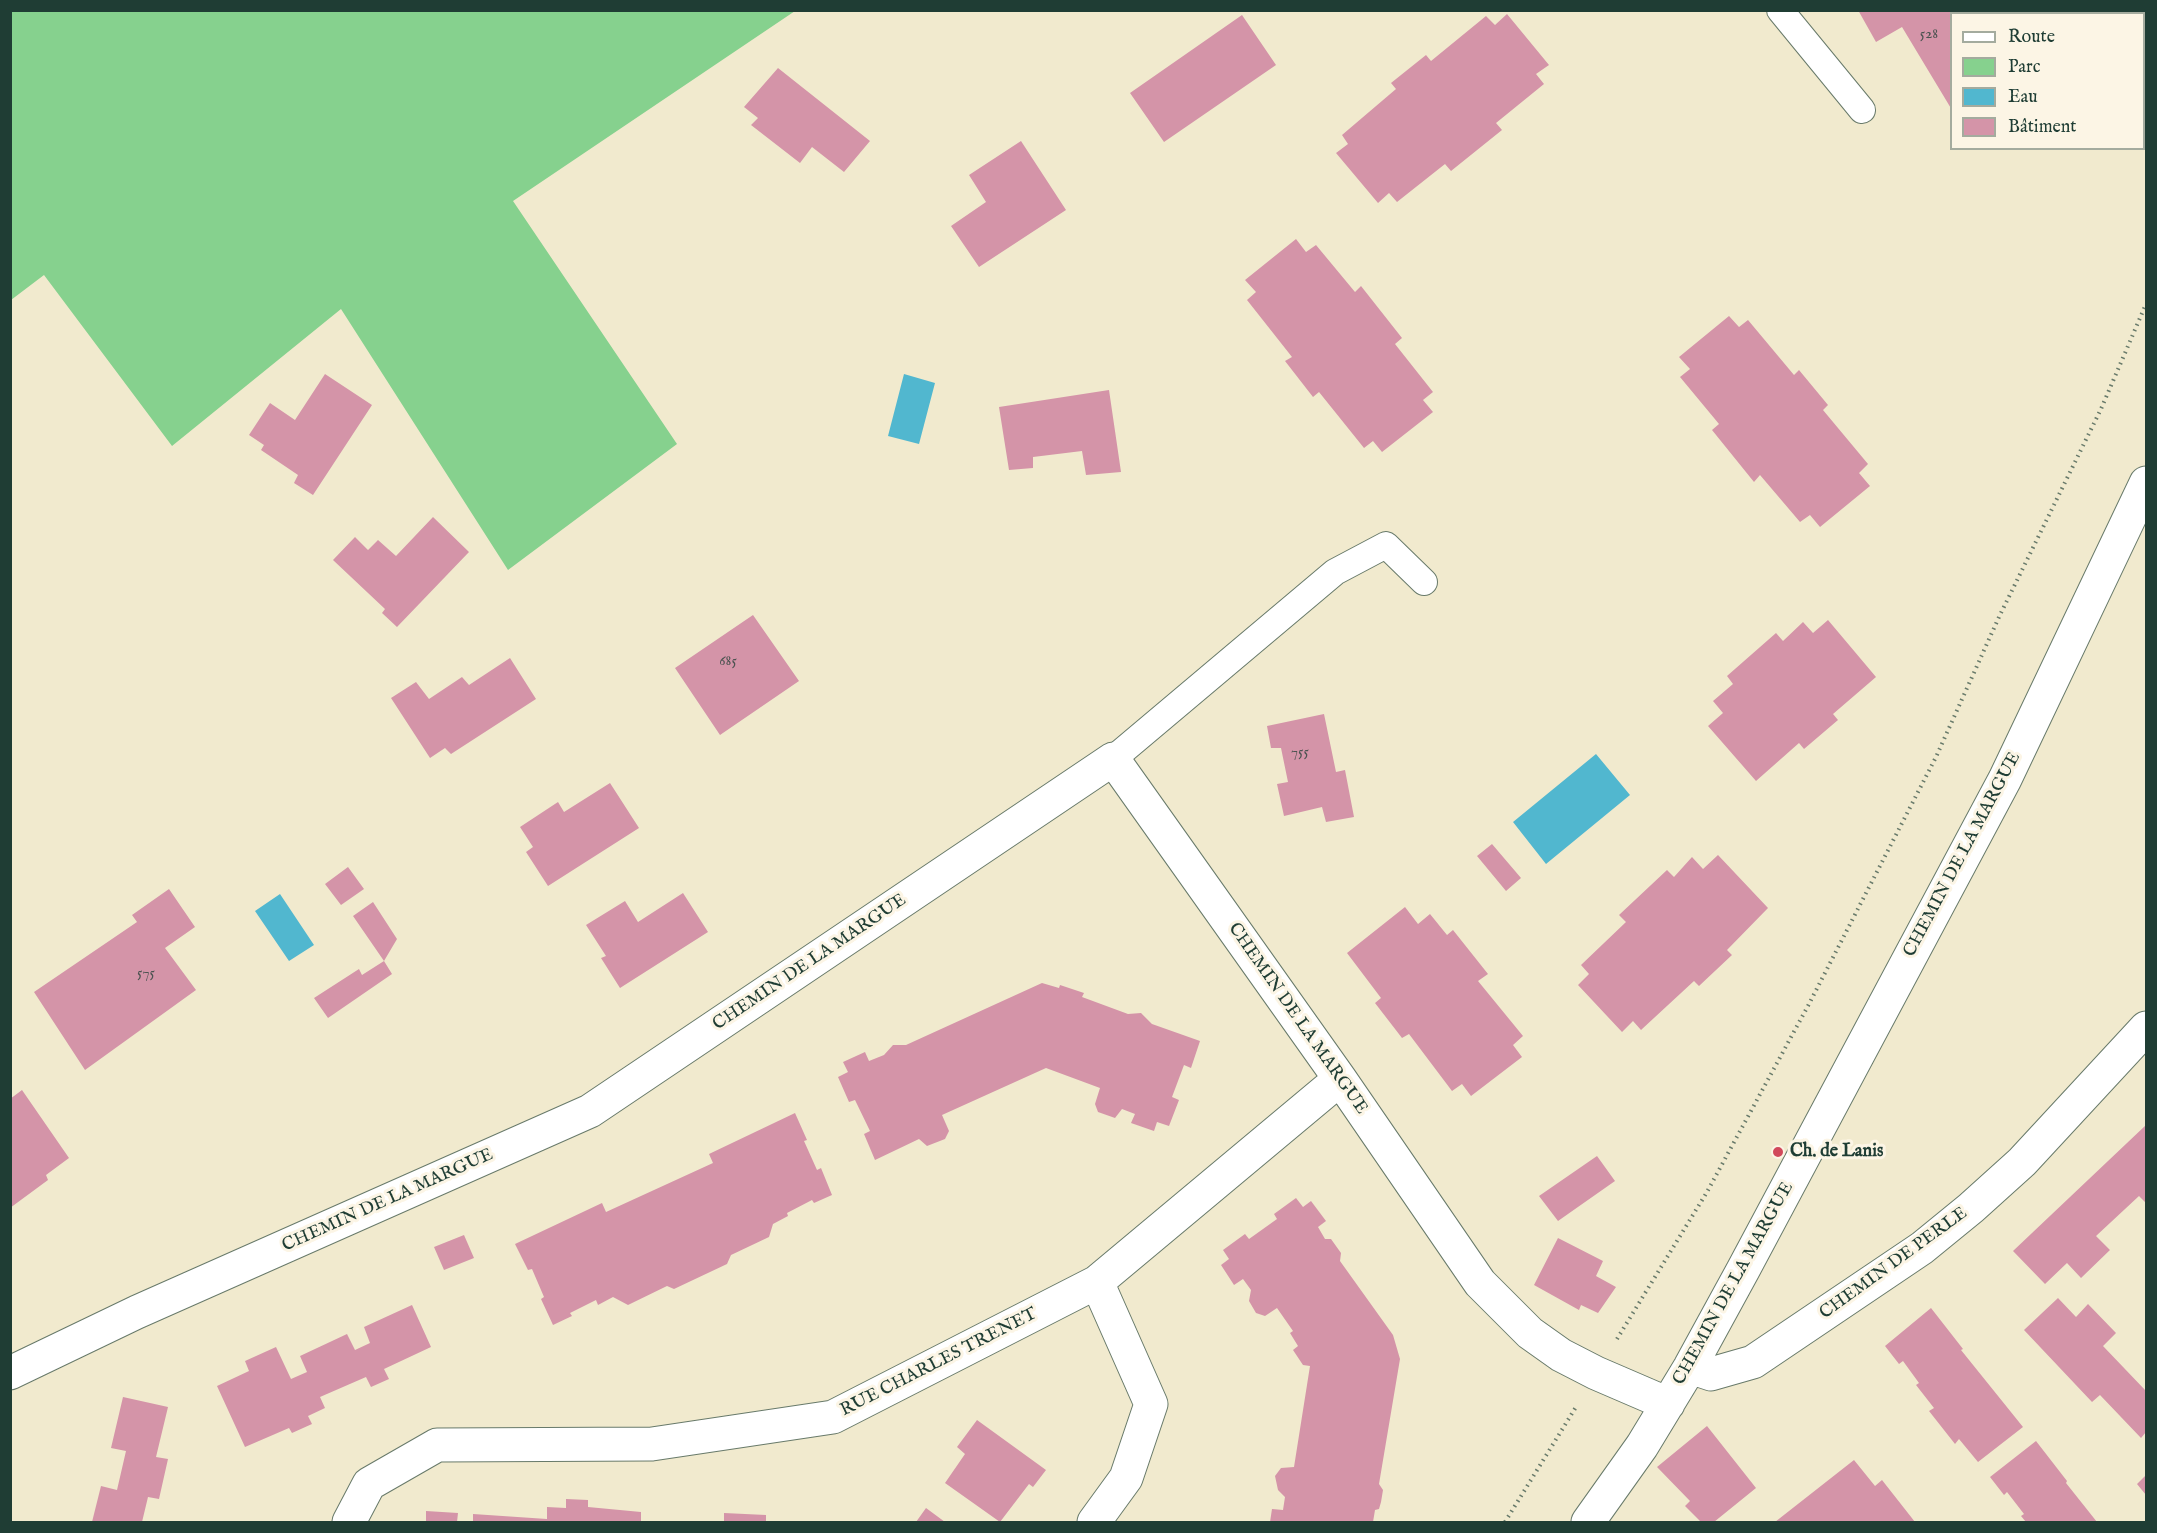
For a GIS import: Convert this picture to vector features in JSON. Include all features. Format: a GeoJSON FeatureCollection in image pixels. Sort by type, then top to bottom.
{"type":"FeatureCollection","features":[{"type":"Feature","properties":{"kind":"street","name":"CHEMIN DE LA MARGUE"},"geometry":{"type":"LineString","coordinates":[[10,1373],[137,1312],[590,1111],[1113,759],[1340,1079],[1480,1283],[1530,1333],[1561,1355],[1668,1404],[1690,1367],[2005,779],[2146,483]]}},
{"type":"Feature","properties":{"kind":"street","name":"CHEMIN DE PERLE"},"geometry":{"type":"LineString","coordinates":[[1690,1367],[1711,1374],[1753,1362],[1922,1248],[2022,1162],[2146,1028]]}},
{"type":"Feature","properties":{"kind":"street","name":"RUE CHARLES TRENET"},"geometry":{"type":"LineString","coordinates":[[349,1522],[369,1484],[437,1445],[652,1444],[833,1417],[1097,1282],[1340,1079]]}},
{"type":"Feature","properties":{"kind":"street"},"geometry":{"type":"LineString","coordinates":[[1094,1522],[1126,1478],[1151,1404],[1097,1282]]}},
{"type":"Feature","properties":{"kind":"street"},"geometry":{"type":"LineString","coordinates":[[1588,1522],[1642,1446],[1668,1404]]}},
{"type":"Feature","properties":{"kind":"lane"},"geometry":{"type":"LineString","coordinates":[[1780,10],[1862,110]]}},
{"type":"Feature","properties":{"kind":"lane"},"geometry":{"type":"LineString","coordinates":[[1113,759],[1335,572],[1386,545],[1424,582]]}},
{"type":"Feature","properties":{"kind":"path"},"geometry":{"type":"LineString","coordinates":[[1613,1346],[1707,1192],[1809,1004],[1936,757],[1999,618],[2101,409],[2146,304]]}},
{"type":"Feature","properties":{"kind":"path"},"geometry":{"type":"LineString","coordinates":[[1505,1522],[1576,1407]]}},
{"type":"Feature","properties":{"kind":"green space"},"geometry":{"type":"Polygon","coordinates":[[[11,10],[795,11],[513,201],[677,444],[508,570],[341,309],[172,446],[44,275],[11,300],[11,10]]]}},
{"type":"Feature","properties":{"kind":"water"},"geometry":{"type":"Polygon","coordinates":[[[904,374],[935,383],[919,444],[888,436],[904,374]]]}},
{"type":"Feature","properties":{"kind":"water"},"geometry":{"type":"Polygon","coordinates":[[[1596,754],[1630,795],[1546,864],[1513,822],[1596,754]]]}},
{"type":"Feature","properties":{"kind":"water"},"geometry":{"type":"Polygon","coordinates":[[[280,894],[314,945],[289,961],[255,911],[280,894]]]}},
{"type":"Feature","properties":{"kind":"building"},"geometry":{"type":"Polygon","coordinates":[[[1858,10],[1989,10],[1990,12],[1950,12],[1950,107],[1902,27],[1876,42],[1858,10]]]}},
{"type":"Feature","properties":{"kind":"building"},"geometry":{"type":"Polygon","coordinates":[[[1507,14],[1549,65],[1536,74],[1544,84],[1496,123],[1502,130],[1451,171],[1445,164],[1397,202],[1389,193],[1378,203],[1336,153],[1348,144],[1342,135],[1396,89],[1391,83],[1426,55],[1431,61],[1486,16],[1495,25],[1507,14]]]}},
{"type":"Feature","properties":{"kind":"building"},"geometry":{"type":"Polygon","coordinates":[[[1242,15],[1276,65],[1164,142],[1130,93],[1242,15]]]}},
{"type":"Feature","properties":{"kind":"building"},"geometry":{"type":"Polygon","coordinates":[[[778,68],[870,141],[844,172],[812,147],[800,163],[751,125],[758,118],[744,107],[778,68]]]}},
{"type":"Feature","properties":{"kind":"building"},"geometry":{"type":"Polygon","coordinates":[[[1021,141],[1066,210],[979,267],[951,226],[986,202],[969,175],[1021,141]]]}},
{"type":"Feature","properties":{"kind":"building"},"geometry":{"type":"Polygon","coordinates":[[[1296,239],[1306,252],[1316,245],[1355,292],[1361,286],[1402,338],[1395,344],[1433,392],[1423,400],[1433,412],[1382,452],[1373,441],[1364,448],[1319,392],[1313,397],[1285,361],[1292,357],[1247,300],[1256,292],[1245,280],[1296,239]]]}},
{"type":"Feature","properties":{"kind":"building"},"geometry":{"type":"Polygon","coordinates":[[[1729,316],[1739,327],[1748,320],[1794,375],[1799,370],[1828,405],[1823,410],[1868,464],[1859,473],[1870,486],[1820,527],[1810,515],[1800,522],[1760,475],[1754,482],[1712,430],[1719,424],[1680,377],[1690,369],[1679,357],[1729,316]]]}},
{"type":"Feature","properties":{"kind":"building"},"geometry":{"type":"Polygon","coordinates":[[[325,374],[372,405],[313,495],[294,483],[298,475],[261,450],[264,445],[249,435],[270,403],[295,420],[325,374]]]}},
{"type":"Feature","properties":{"kind":"building"},"geometry":{"type":"Polygon","coordinates":[[[1109,390],[1121,472],[1086,475],[1082,451],[1033,457],[1033,468],[1009,470],[999,407],[1109,390]]]}},
{"type":"Feature","properties":{"kind":"building"},"geometry":{"type":"Polygon","coordinates":[[[433,517],[469,552],[397,627],[382,613],[385,609],[333,560],[355,537],[368,550],[378,540],[396,556],[433,517]]]}},
{"type":"Feature","properties":{"kind":"building"},"geometry":{"type":"Polygon","coordinates":[[[753,615],[799,681],[720,735],[675,668],[753,615]]]}},
{"type":"Feature","properties":{"kind":"building"},"geometry":{"type":"Polygon","coordinates":[[[1828,620],[1876,677],[1833,714],[1838,720],[1804,749],[1799,743],[1756,781],[1708,726],[1723,713],[1713,701],[1733,684],[1727,676],[1776,633],[1783,641],[1803,622],[1813,633],[1828,620]]]}},
{"type":"Feature","properties":{"kind":"building"},"geometry":{"type":"Polygon","coordinates":[[[510,658],[536,699],[451,754],[445,748],[430,758],[391,698],[416,682],[429,699],[462,677],[469,685],[510,658]]]}},
{"type":"Feature","properties":{"kind":"building"},"geometry":{"type":"Polygon","coordinates":[[[1324,714],[1336,772],[1345,770],[1354,817],[1326,822],[1322,807],[1284,816],[1277,784],[1288,782],[1281,748],[1271,748],[1267,726],[1324,714]]]}},
{"type":"Feature","properties":{"kind":"building"},"geometry":{"type":"Polygon","coordinates":[[[610,783],[639,828],[548,886],[526,852],[533,847],[520,827],[558,802],[564,812],[610,783]]]}},
{"type":"Feature","properties":{"kind":"building"},"geometry":{"type":"Polygon","coordinates":[[[1492,844],[1521,878],[1506,891],[1477,856],[1492,844]]]}},
{"type":"Feature","properties":{"kind":"building"},"geometry":{"type":"Polygon","coordinates":[[[1718,855],[1768,908],[1727,950],[1732,955],[1699,986],[1694,981],[1641,1030],[1633,1021],[1622,1032],[1578,985],[1589,974],[1581,965],[1626,922],[1619,915],[1667,870],[1674,877],[1692,857],[1703,869],[1718,855]]]}},
{"type":"Feature","properties":{"kind":"building"},"geometry":{"type":"Polygon","coordinates":[[[348,867],[364,889],[341,905],[325,884],[348,867]]]}},
{"type":"Feature","properties":{"kind":"building"},"geometry":{"type":"Polygon","coordinates":[[[169,889],[195,927],[165,948],[196,990],[85,1070],[34,992],[137,922],[132,915],[169,889]]]}},
{"type":"Feature","properties":{"kind":"building"},"geometry":{"type":"Polygon","coordinates":[[[683,893],[708,932],[620,988],[601,958],[606,956],[586,925],[625,901],[638,922],[683,893]]]}},
{"type":"Feature","properties":{"kind":"building"},"geometry":{"type":"Polygon","coordinates":[[[373,902],[397,939],[384,961],[353,916],[373,902]]]}},
{"type":"Feature","properties":{"kind":"building"},"geometry":{"type":"Polygon","coordinates":[[[1405,907],[1418,924],[1430,914],[1447,935],[1453,930],[1488,974],[1478,981],[1523,1036],[1513,1045],[1522,1057],[1471,1096],[1462,1084],[1452,1091],[1409,1034],[1402,1038],[1375,1003],[1381,998],[1347,953],[1405,907]]]}},
{"type":"Feature","properties":{"kind":"building"},"geometry":{"type":"Polygon","coordinates":[[[384,961],[392,974],[328,1018],[314,998],[359,969],[362,975],[384,961]]]}},
{"type":"Feature","properties":{"kind":"building"},"geometry":{"type":"Polygon","coordinates":[[[1042,983],[1059,988],[1060,985],[1084,993],[1082,997],[1128,1014],[1141,1013],[1152,1024],[1200,1041],[1191,1068],[1184,1065],[1172,1097],[1179,1100],[1169,1126],[1157,1122],[1154,1131],[1131,1123],[1135,1114],[1122,1109],[1115,1118],[1098,1112],[1095,1104],[1100,1088],[1046,1068],[942,1115],[949,1131],[945,1139],[927,1146],[919,1139],[875,1160],[864,1134],[870,1131],[855,1100],[849,1102],[838,1077],[848,1072],[843,1062],[865,1052],[869,1061],[884,1055],[893,1045],[906,1045],[1042,983]]]}},
{"type":"Feature","properties":{"kind":"building"},"geometry":{"type":"Polygon","coordinates":[[[22,1090],[69,1158],[46,1175],[48,1180],[10,1208],[10,1099],[22,1090]]]}},
{"type":"Feature","properties":{"kind":"building"},"geometry":{"type":"Polygon","coordinates":[[[795,1113],[817,1170],[821,1168],[832,1195],[814,1203],[812,1200],[787,1213],[788,1216],[773,1224],[769,1237],[731,1255],[727,1264],[674,1289],[667,1286],[628,1305],[613,1297],[598,1305],[596,1300],[570,1313],[572,1316],[553,1325],[541,1299],[544,1297],[532,1269],[528,1270],[515,1244],[602,1203],[606,1212],[713,1163],[709,1154],[795,1113]]]}},
{"type":"Feature","properties":{"kind":"building"},"geometry":{"type":"Polygon","coordinates":[[[2146,1125],[2146,1203],[2139,1196],[2096,1236],[2110,1250],[2081,1278],[2067,1263],[2045,1284],[2013,1251],[2146,1125]]]}},
{"type":"Feature","properties":{"kind":"building"},"geometry":{"type":"Polygon","coordinates":[[[1597,1156],[1615,1181],[1558,1221],[1539,1196],[1597,1156]]]}},
{"type":"Feature","properties":{"kind":"building"},"geometry":{"type":"Polygon","coordinates":[[[1296,1198],[1303,1207],[1311,1201],[1326,1221],[1318,1227],[1325,1239],[1331,1239],[1341,1253],[1340,1261],[1393,1335],[1400,1359],[1379,1484],[1383,1490],[1379,1509],[1375,1510],[1373,1522],[1270,1522],[1272,1509],[1283,1510],[1285,1497],[1278,1490],[1275,1476],[1281,1468],[1294,1467],[1310,1366],[1303,1365],[1293,1350],[1298,1346],[1290,1333],[1293,1331],[1277,1308],[1265,1316],[1256,1313],[1249,1301],[1251,1290],[1243,1279],[1234,1285],[1221,1265],[1229,1259],[1223,1250],[1245,1234],[1249,1239],[1277,1219],[1274,1214],[1296,1198]]]}},
{"type":"Feature","properties":{"kind":"building"},"geometry":{"type":"Polygon","coordinates":[[[464,1235],[474,1258],[444,1270],[434,1247],[464,1235]]]}},
{"type":"Feature","properties":{"kind":"building"},"geometry":{"type":"Polygon","coordinates":[[[1558,1238],[1603,1261],[1596,1276],[1616,1287],[1598,1313],[1581,1305],[1579,1310],[1534,1285],[1558,1238]]]}},
{"type":"Feature","properties":{"kind":"building"},"geometry":{"type":"Polygon","coordinates":[[[2058,1298],[2076,1317],[2088,1304],[2116,1333],[2103,1346],[2146,1391],[2146,1432],[2141,1438],[2100,1395],[2092,1402],[2024,1330],[2058,1298]]]}},
{"type":"Feature","properties":{"kind":"building"},"geometry":{"type":"Polygon","coordinates":[[[412,1305],[431,1347],[384,1369],[389,1379],[371,1387],[366,1377],[320,1397],[325,1408],[308,1416],[312,1424],[292,1433],[289,1428],[245,1447],[217,1386],[249,1371],[245,1361],[276,1347],[291,1379],[307,1372],[300,1356],[347,1334],[355,1350],[370,1343],[364,1327],[412,1305]]]}},
{"type":"Feature","properties":{"kind":"building"},"geometry":{"type":"Polygon","coordinates":[[[1931,1308],[1963,1349],[1961,1350],[2023,1427],[1978,1462],[1959,1439],[1955,1444],[1929,1411],[1934,1408],[1916,1385],[1919,1383],[1903,1361],[1899,1364],[1885,1346],[1931,1308]]]}},
{"type":"Feature","properties":{"kind":"building"},"geometry":{"type":"Polygon","coordinates":[[[123,1397],[168,1407],[156,1457],[168,1459],[159,1499],[148,1497],[142,1522],[92,1522],[101,1486],[117,1490],[126,1451],[111,1448],[123,1397]]]}},
{"type":"Feature","properties":{"kind":"building"},"geometry":{"type":"Polygon","coordinates":[[[977,1420],[1046,1470],[1033,1487],[1029,1484],[1000,1522],[945,1483],[965,1454],[957,1447],[977,1420]]]}},
{"type":"Feature","properties":{"kind":"building"},"geometry":{"type":"Polygon","coordinates":[[[1707,1426],[1756,1488],[1714,1522],[1701,1522],[1685,1506],[1690,1501],[1657,1467],[1707,1426]]]}},
{"type":"Feature","properties":{"kind":"building"},"geometry":{"type":"Polygon","coordinates":[[[2036,1441],[2097,1522],[2026,1522],[2021,1516],[2024,1514],[2007,1492],[2004,1495],[1990,1477],[2036,1441]]]}},
{"type":"Feature","properties":{"kind":"building"},"geometry":{"type":"Polygon","coordinates":[[[1854,1460],[1875,1486],[1882,1480],[1915,1522],[1775,1522],[1854,1460]]]}},
{"type":"Feature","properties":{"kind":"building"},"geometry":{"type":"Polygon","coordinates":[[[2146,1475],[2146,1495],[2137,1484],[2146,1475]]]}},
{"type":"Feature","properties":{"kind":"building"},"geometry":{"type":"Polygon","coordinates":[[[566,1499],[588,1500],[588,1507],[641,1512],[641,1522],[473,1522],[473,1514],[547,1519],[547,1507],[566,1508],[566,1499]]]}},
{"type":"Feature","properties":{"kind":"building"},"geometry":{"type":"Polygon","coordinates":[[[926,1508],[945,1522],[916,1522],[926,1508]]]}},
{"type":"Feature","properties":{"kind":"building"},"geometry":{"type":"Polygon","coordinates":[[[426,1511],[458,1513],[457,1522],[426,1522],[426,1511]]]}},
{"type":"Feature","properties":{"kind":"building"},"geometry":{"type":"Polygon","coordinates":[[[724,1513],[766,1515],[766,1522],[724,1522],[724,1513]]]}},
{"type":"Feature","properties":{"kind":"place","name":"Ch. de Lanis"},"geometry":{"type":"Point","coordinates":[1778,1152]}}]}
